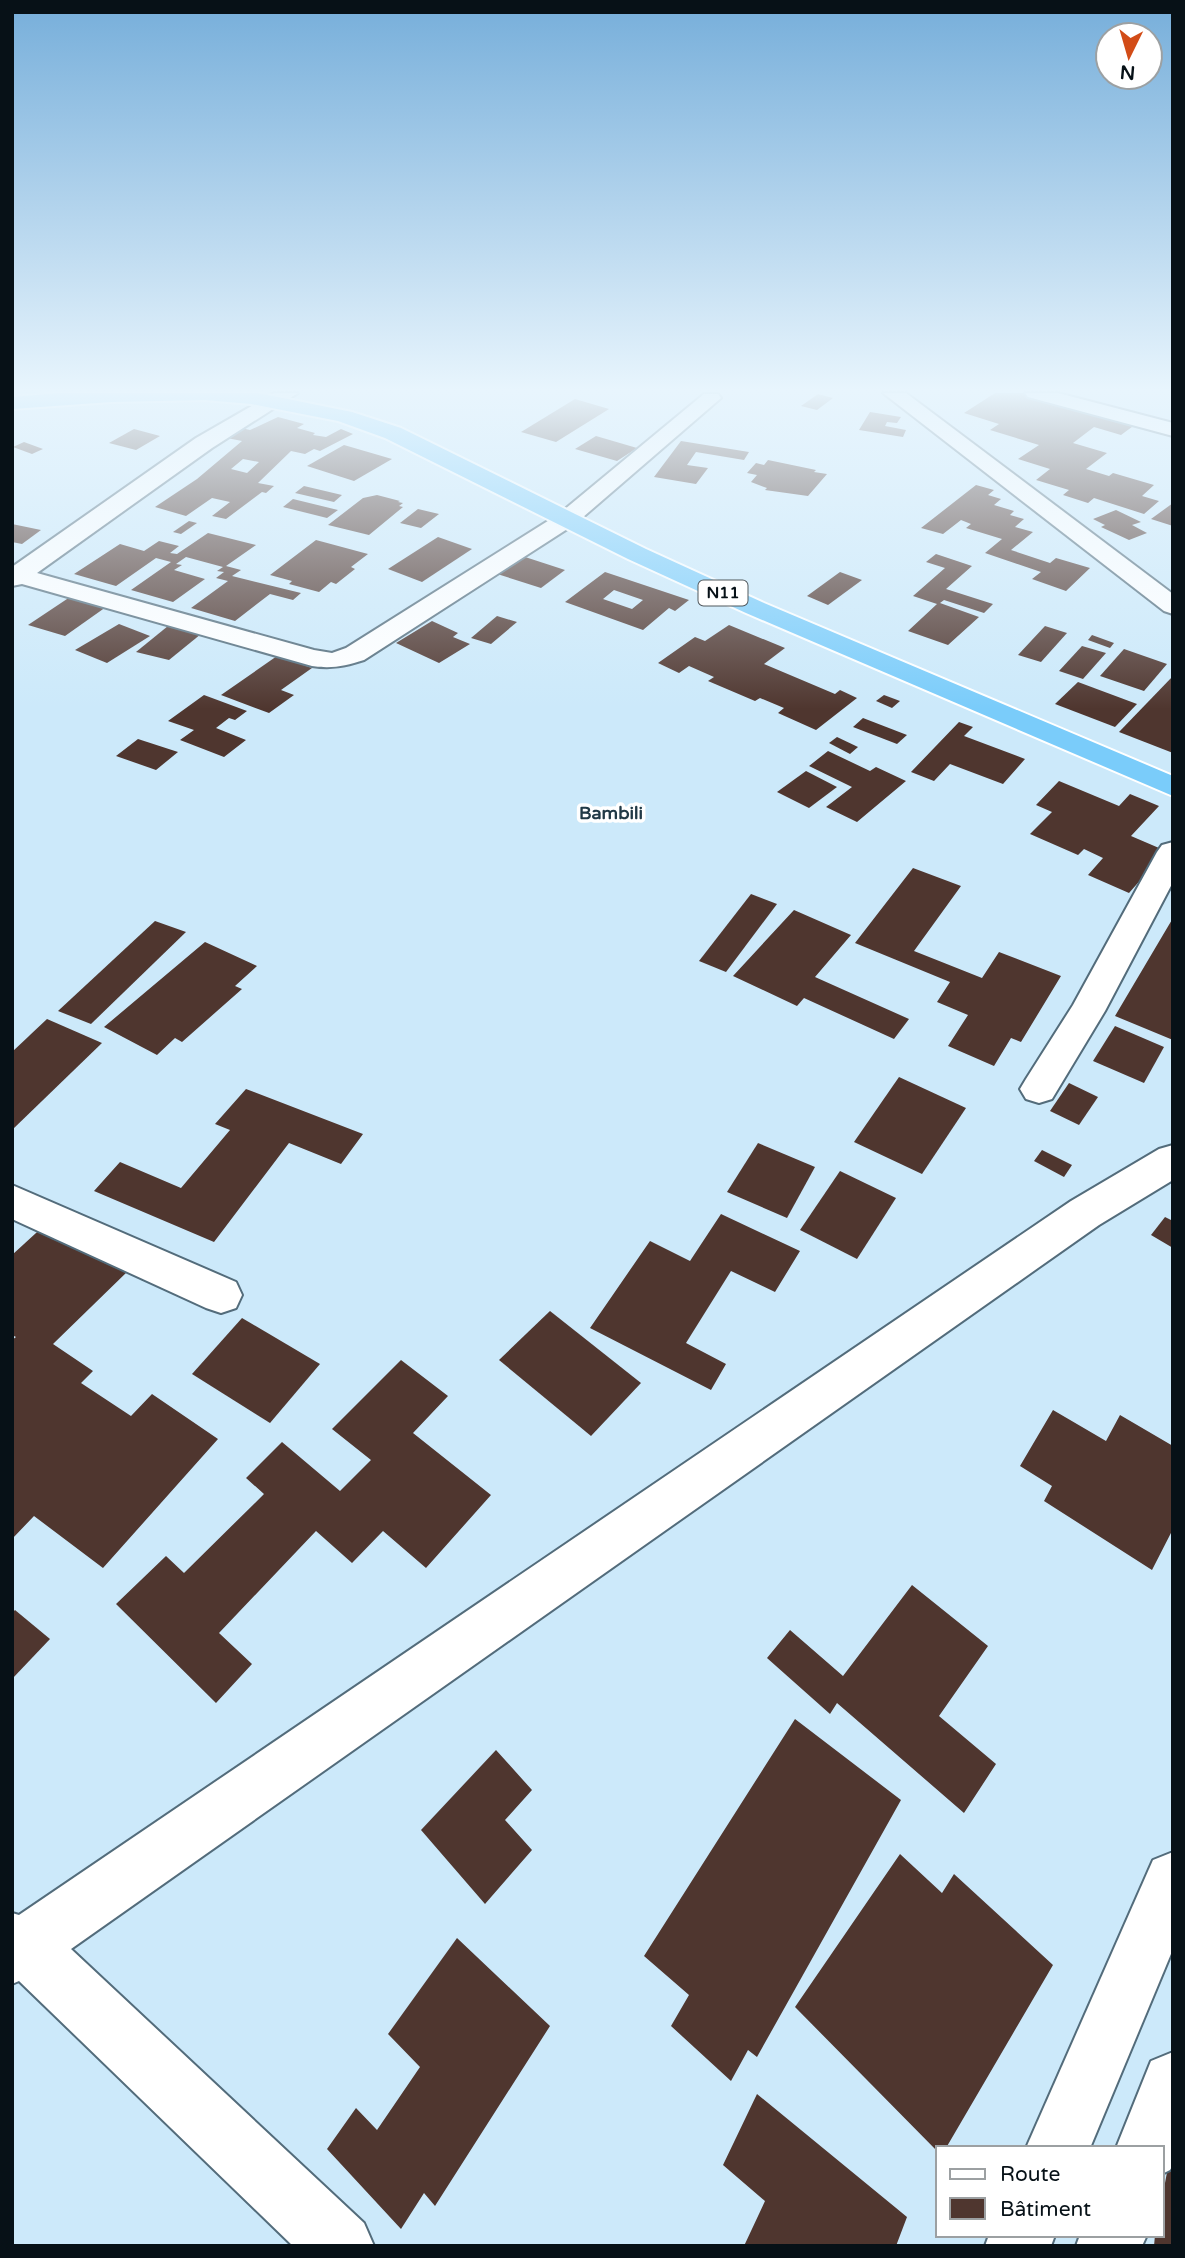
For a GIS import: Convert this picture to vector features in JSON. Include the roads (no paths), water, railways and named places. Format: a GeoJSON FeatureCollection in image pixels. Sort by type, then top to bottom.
{"type":"FeatureCollection","features":[{"type":"Feature","properties":{"kind":"highway","name":"N11"},"geometry":{"type":"LineString","coordinates":[[525,498],[767,613],[1173,787]]}},
{"type":"Feature","properties":{"kind":"street"},"geometry":{"type":"LineString","coordinates":[[15,577],[126,498]]}},
{"type":"Feature","properties":{"kind":"street"},"geometry":{"type":"LineString","coordinates":[[15,577],[228,636],[334,661],[355,654],[567,519],[591,498]]}},
{"type":"Feature","properties":{"kind":"street"},"geometry":{"type":"LineString","coordinates":[[1031,498],[1173,607]]}},
{"type":"Feature","properties":{"kind":"street"},"geometry":{"type":"LineString","coordinates":[[1040,1089],[1087,1011],[1173,852]]}},
{"type":"Feature","properties":{"kind":"street"},"geometry":{"type":"LineString","coordinates":[[341,2246],[17,1948],[1085,1213],[1173,1160]]}},
{"type":"Feature","properties":{"kind":"street"},"geometry":{"type":"LineString","coordinates":[[12,1201],[221,1295]]}},
{"type":"Feature","properties":{"kind":"street"},"geometry":{"type":"LineString","coordinates":[[1059,2146],[1173,1880]]}},
{"type":"Feature","properties":{"kind":"street"},"geometry":{"type":"LineString","coordinates":[[1149,2146],[1173,2083]]}},
{"type":"Feature","properties":{"kind":"district","name":"Bambili"},"geometry":{"type":"Point","coordinates":[611,813]}}]}
